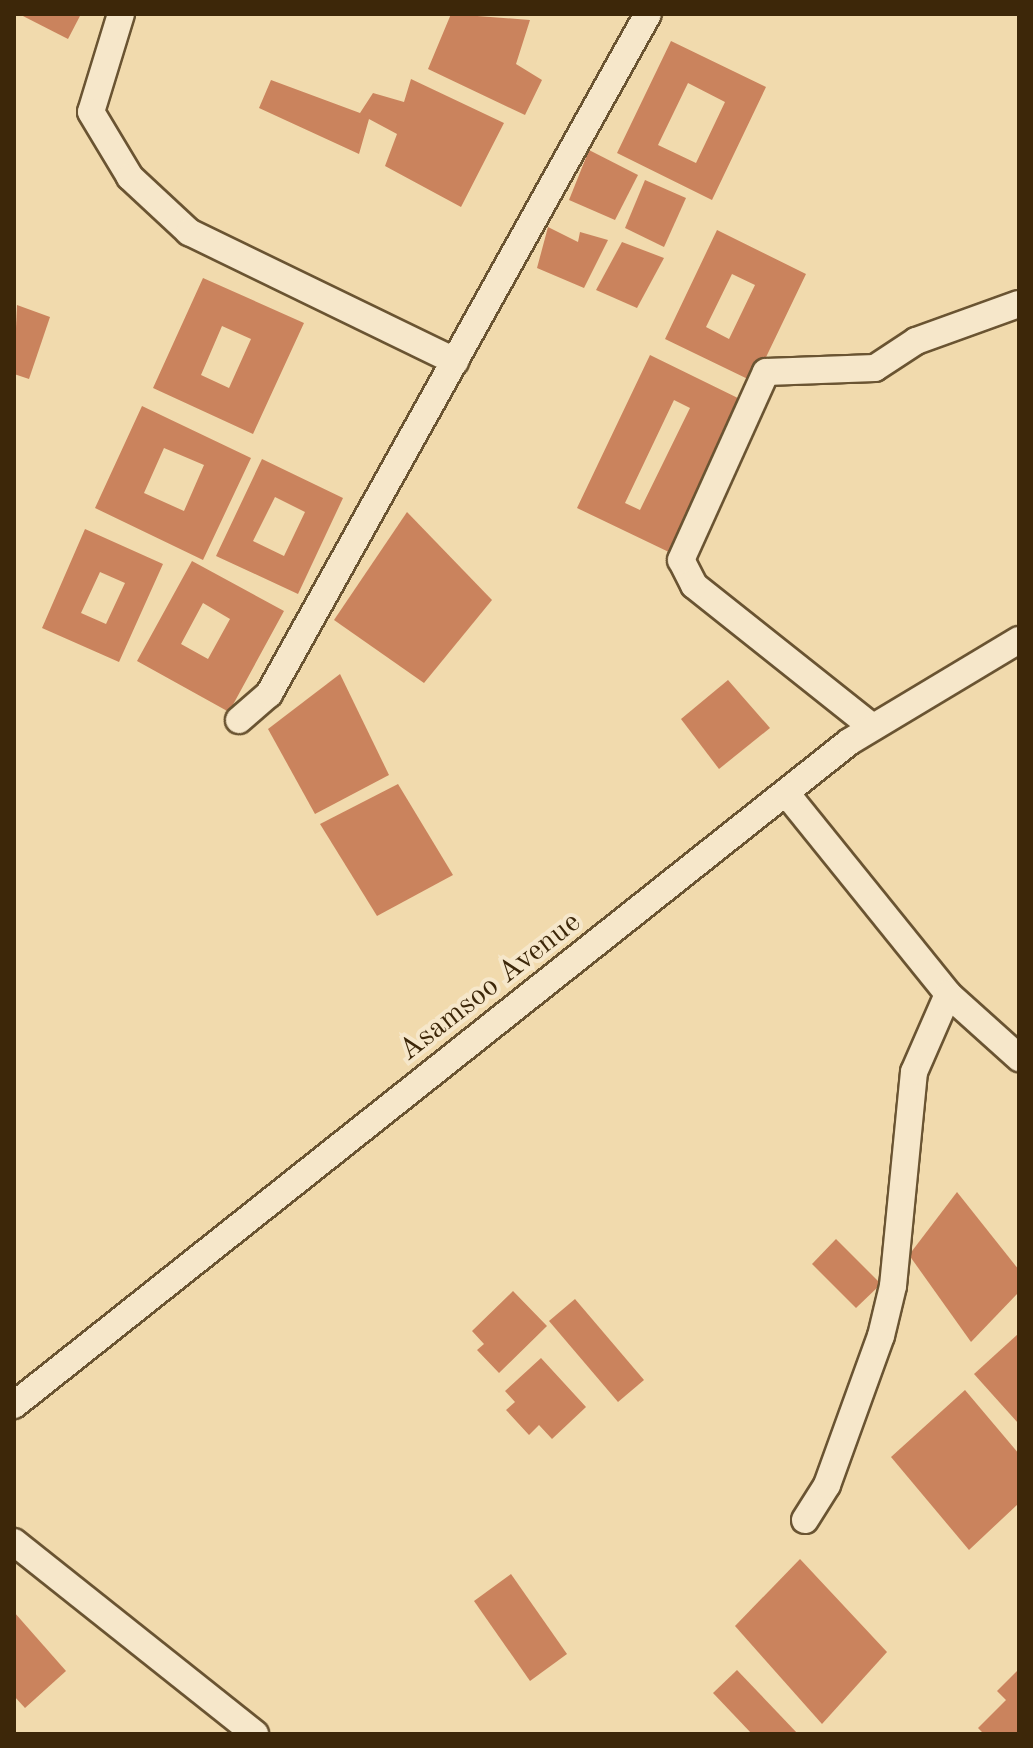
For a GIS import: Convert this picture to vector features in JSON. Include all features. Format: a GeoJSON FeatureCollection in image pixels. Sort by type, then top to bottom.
{"type":"FeatureCollection","features":[{"type":"Feature","properties":{"kind":"street"},"geometry":{"type":"LineString","coordinates":[[121,14],[91,112],[130,177],[189,232],[455,361]]}},
{"type":"Feature","properties":{"kind":"street"},"geometry":{"type":"LineString","coordinates":[[239,720],[269,694],[648,14]]}},
{"type":"Feature","properties":{"kind":"street"},"geometry":{"type":"LineString","coordinates":[[871,726],[694,585],[681,560],[766,372],[875,368],[916,341],[1019,304]]}},
{"type":"Feature","properties":{"kind":"street","name":"Asamsoo Avenue"},"geometry":{"type":"LineString","coordinates":[[14,1405],[871,726],[1019,640]]}},
{"type":"Feature","properties":{"kind":"street"},"geometry":{"type":"LineString","coordinates":[[786,793],[948,994],[1019,1058]]}},
{"type":"Feature","properties":{"kind":"street"},"geometry":{"type":"LineString","coordinates":[[805,1520],[827,1485],[881,1336],[893,1286],[914,1072],[948,994]]}},
{"type":"Feature","properties":{"kind":"street"},"geometry":{"type":"LineString","coordinates":[[14,1542],[255,1734]]}},
{"type":"Feature","properties":{"kind":"building"},"geometry":{"type":"Polygon","coordinates":[[[19,14],[81,14],[68,39],[19,14]]]}},
{"type":"Feature","properties":{"kind":"building"},"geometry":{"type":"Polygon","coordinates":[[[451,14],[530,20],[516,64],[542,80],[525,115],[428,69],[451,14]]]}},
{"type":"Feature","properties":{"kind":"building"},"geometry":{"type":"Polygon","coordinates":[[[671,41],[766,87],[712,200],[617,153],[671,41]],[[688,83],[658,145],[696,163],[725,102],[688,83]]]}},
{"type":"Feature","properties":{"kind":"building"},"geometry":{"type":"Polygon","coordinates":[[[411,79],[504,123],[461,207],[385,166],[397,134],[369,119],[359,154],[259,108],[271,80],[360,113],[373,93],[404,102],[411,79]]]}},
{"type":"Feature","properties":{"kind":"building"},"geometry":{"type":"Polygon","coordinates":[[[589,150],[638,175],[615,220],[569,200],[589,150]]]}},
{"type":"Feature","properties":{"kind":"building"},"geometry":{"type":"Polygon","coordinates":[[[645,180],[686,198],[664,247],[625,228],[645,180]]]}},
{"type":"Feature","properties":{"kind":"building"},"geometry":{"type":"Polygon","coordinates":[[[548,227],[578,242],[580,232],[608,240],[584,288],[537,268],[548,227]]]}},
{"type":"Feature","properties":{"kind":"building"},"geometry":{"type":"Polygon","coordinates":[[[717,230],[806,274],[754,382],[665,339],[717,230]],[[732,274],[706,327],[729,339],[755,285],[732,274]]]}},
{"type":"Feature","properties":{"kind":"building"},"geometry":{"type":"Polygon","coordinates":[[[622,242],[664,258],[637,308],[596,290],[622,242]]]}},
{"type":"Feature","properties":{"kind":"building"},"geometry":{"type":"Polygon","coordinates":[[[203,278],[304,323],[253,434],[153,388],[203,278]],[[222,326],[201,375],[229,388],[251,339],[222,326]]]}},
{"type":"Feature","properties":{"kind":"building"},"geometry":{"type":"Polygon","coordinates":[[[17,305],[50,317],[29,379],[14,374],[17,305]]]}},
{"type":"Feature","properties":{"kind":"building"},"geometry":{"type":"Polygon","coordinates":[[[650,355],[746,402],[673,554],[577,508],[650,355]],[[674,400],[625,503],[640,510],[690,408],[674,400]]]}},
{"type":"Feature","properties":{"kind":"building"},"geometry":{"type":"Polygon","coordinates":[[[142,406],[251,458],[203,560],[95,508],[142,406]],[[164,448],[144,493],[184,511],[204,465],[164,448]]]}},
{"type":"Feature","properties":{"kind":"building"},"geometry":{"type":"Polygon","coordinates":[[[262,459],[343,498],[298,594],[216,556],[262,459]],[[275,497],[253,541],[284,556],[305,512],[275,497]]]}},
{"type":"Feature","properties":{"kind":"building"},"geometry":{"type":"Polygon","coordinates":[[[407,512],[492,600],[424,683],[334,620],[407,512]]]}},
{"type":"Feature","properties":{"kind":"building"},"geometry":{"type":"Polygon","coordinates":[[[85,529],[163,564],[119,662],[42,628],[85,529]],[[100,572],[81,613],[106,624],[125,583],[100,572]]]}},
{"type":"Feature","properties":{"kind":"building"},"geometry":{"type":"Polygon","coordinates":[[[192,561],[284,611],[229,712],[137,661],[192,561]],[[203,603],[181,644],[208,659],[230,619],[203,603]]]}},
{"type":"Feature","properties":{"kind":"building"},"geometry":{"type":"Polygon","coordinates":[[[340,674],[389,775],[315,814],[268,729],[340,674]]]}},
{"type":"Feature","properties":{"kind":"building"},"geometry":{"type":"Polygon","coordinates":[[[728,680],[770,728],[719,769],[681,719],[728,680]]]}},
{"type":"Feature","properties":{"kind":"building"},"geometry":{"type":"Polygon","coordinates":[[[398,784],[453,875],[377,916],[320,824],[398,784]]]}},
{"type":"Feature","properties":{"kind":"building"},"geometry":{"type":"Polygon","coordinates":[[[957,1192],[1019,1270],[1019,1292],[971,1342],[909,1255],[957,1192]]]}},
{"type":"Feature","properties":{"kind":"building"},"geometry":{"type":"Polygon","coordinates":[[[836,1239],[881,1284],[856,1308],[812,1264],[836,1239]]]}},
{"type":"Feature","properties":{"kind":"building"},"geometry":{"type":"Polygon","coordinates":[[[513,1291],[547,1326],[499,1373],[477,1350],[484,1344],[472,1331],[513,1291]]]}},
{"type":"Feature","properties":{"kind":"building"},"geometry":{"type":"Polygon","coordinates":[[[575,1299],[644,1380],[618,1402],[549,1321],[575,1299]]]}},
{"type":"Feature","properties":{"kind":"building"},"geometry":{"type":"Polygon","coordinates":[[[1019,1333],[1019,1424],[974,1374],[1019,1333]]]}},
{"type":"Feature","properties":{"kind":"building"},"geometry":{"type":"Polygon","coordinates":[[[541,1358],[586,1407],[552,1439],[539,1425],[529,1435],[506,1410],[515,1402],[505,1391],[541,1358]]]}},
{"type":"Feature","properties":{"kind":"building"},"geometry":{"type":"Polygon","coordinates":[[[965,1390],[1019,1454],[1019,1503],[969,1550],[891,1457],[965,1390]]]}},
{"type":"Feature","properties":{"kind":"building"},"geometry":{"type":"Polygon","coordinates":[[[800,1559],[887,1652],[822,1724],[735,1626],[800,1559]]]}},
{"type":"Feature","properties":{"kind":"building"},"geometry":{"type":"Polygon","coordinates":[[[511,1574],[567,1654],[530,1681],[474,1601],[511,1574]]]}},
{"type":"Feature","properties":{"kind":"building"},"geometry":{"type":"Polygon","coordinates":[[[14,1612],[66,1671],[25,1708],[14,1696],[14,1612]]]}},
{"type":"Feature","properties":{"kind":"building"},"geometry":{"type":"Polygon","coordinates":[[[1019,1669],[1019,1734],[984,1734],[978,1728],[1006,1700],[997,1691],[1019,1669]]]}},
{"type":"Feature","properties":{"kind":"building"},"geometry":{"type":"Polygon","coordinates":[[[737,1670],[798,1734],[752,1734],[713,1693],[737,1670]]]}}]}
